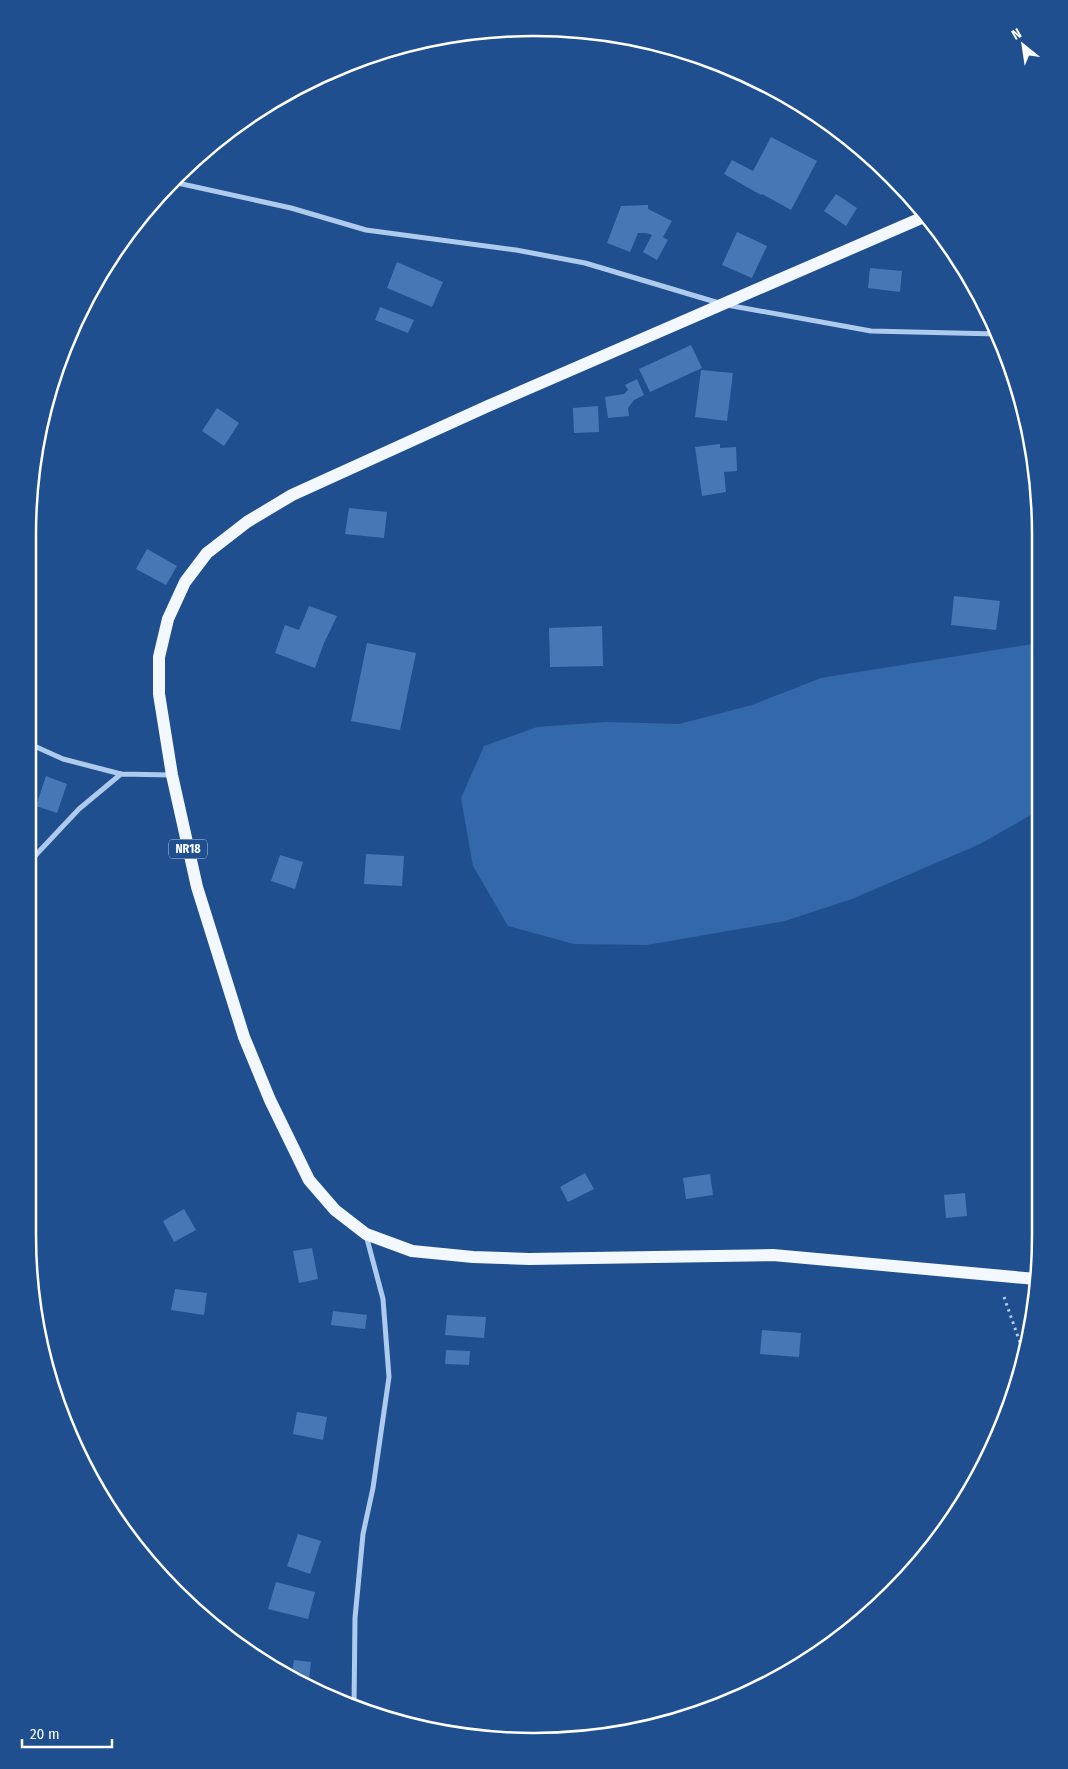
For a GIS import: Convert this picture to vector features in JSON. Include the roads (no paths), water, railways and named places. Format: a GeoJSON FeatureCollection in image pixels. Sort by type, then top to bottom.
{"type":"FeatureCollection","features":[{"type":"Feature","properties":{"kind":"main road","name":"NR18"},"geometry":{"type":"LineString","coordinates":[[919,219],[488,406],[292,495],[247,522],[207,553],[184,582],[168,620],[159,657],[160,694],[172,775],[197,887],[244,1037],[270,1100],[309,1180],[335,1210],[366,1234],[412,1251],[473,1257],[529,1259],[773,1255],[1030,1279]]}},
{"type":"Feature","properties":{"kind":"street"},"geometry":{"type":"LineString","coordinates":[[180,184],[291,208],[366,230],[516,250],[585,263],[724,304],[871,331],[989,334]]}},
{"type":"Feature","properties":{"kind":"street"},"geometry":{"type":"LineString","coordinates":[[36,747],[63,759],[121,774],[172,775]]}},
{"type":"Feature","properties":{"kind":"street"},"geometry":{"type":"LineString","coordinates":[[36,855],[79,809],[121,774]]}},
{"type":"Feature","properties":{"kind":"street"},"geometry":{"type":"LineString","coordinates":[[354,1699],[355,1618],[363,1534],[373,1488],[389,1377],[383,1299],[366,1234]]}}]}
